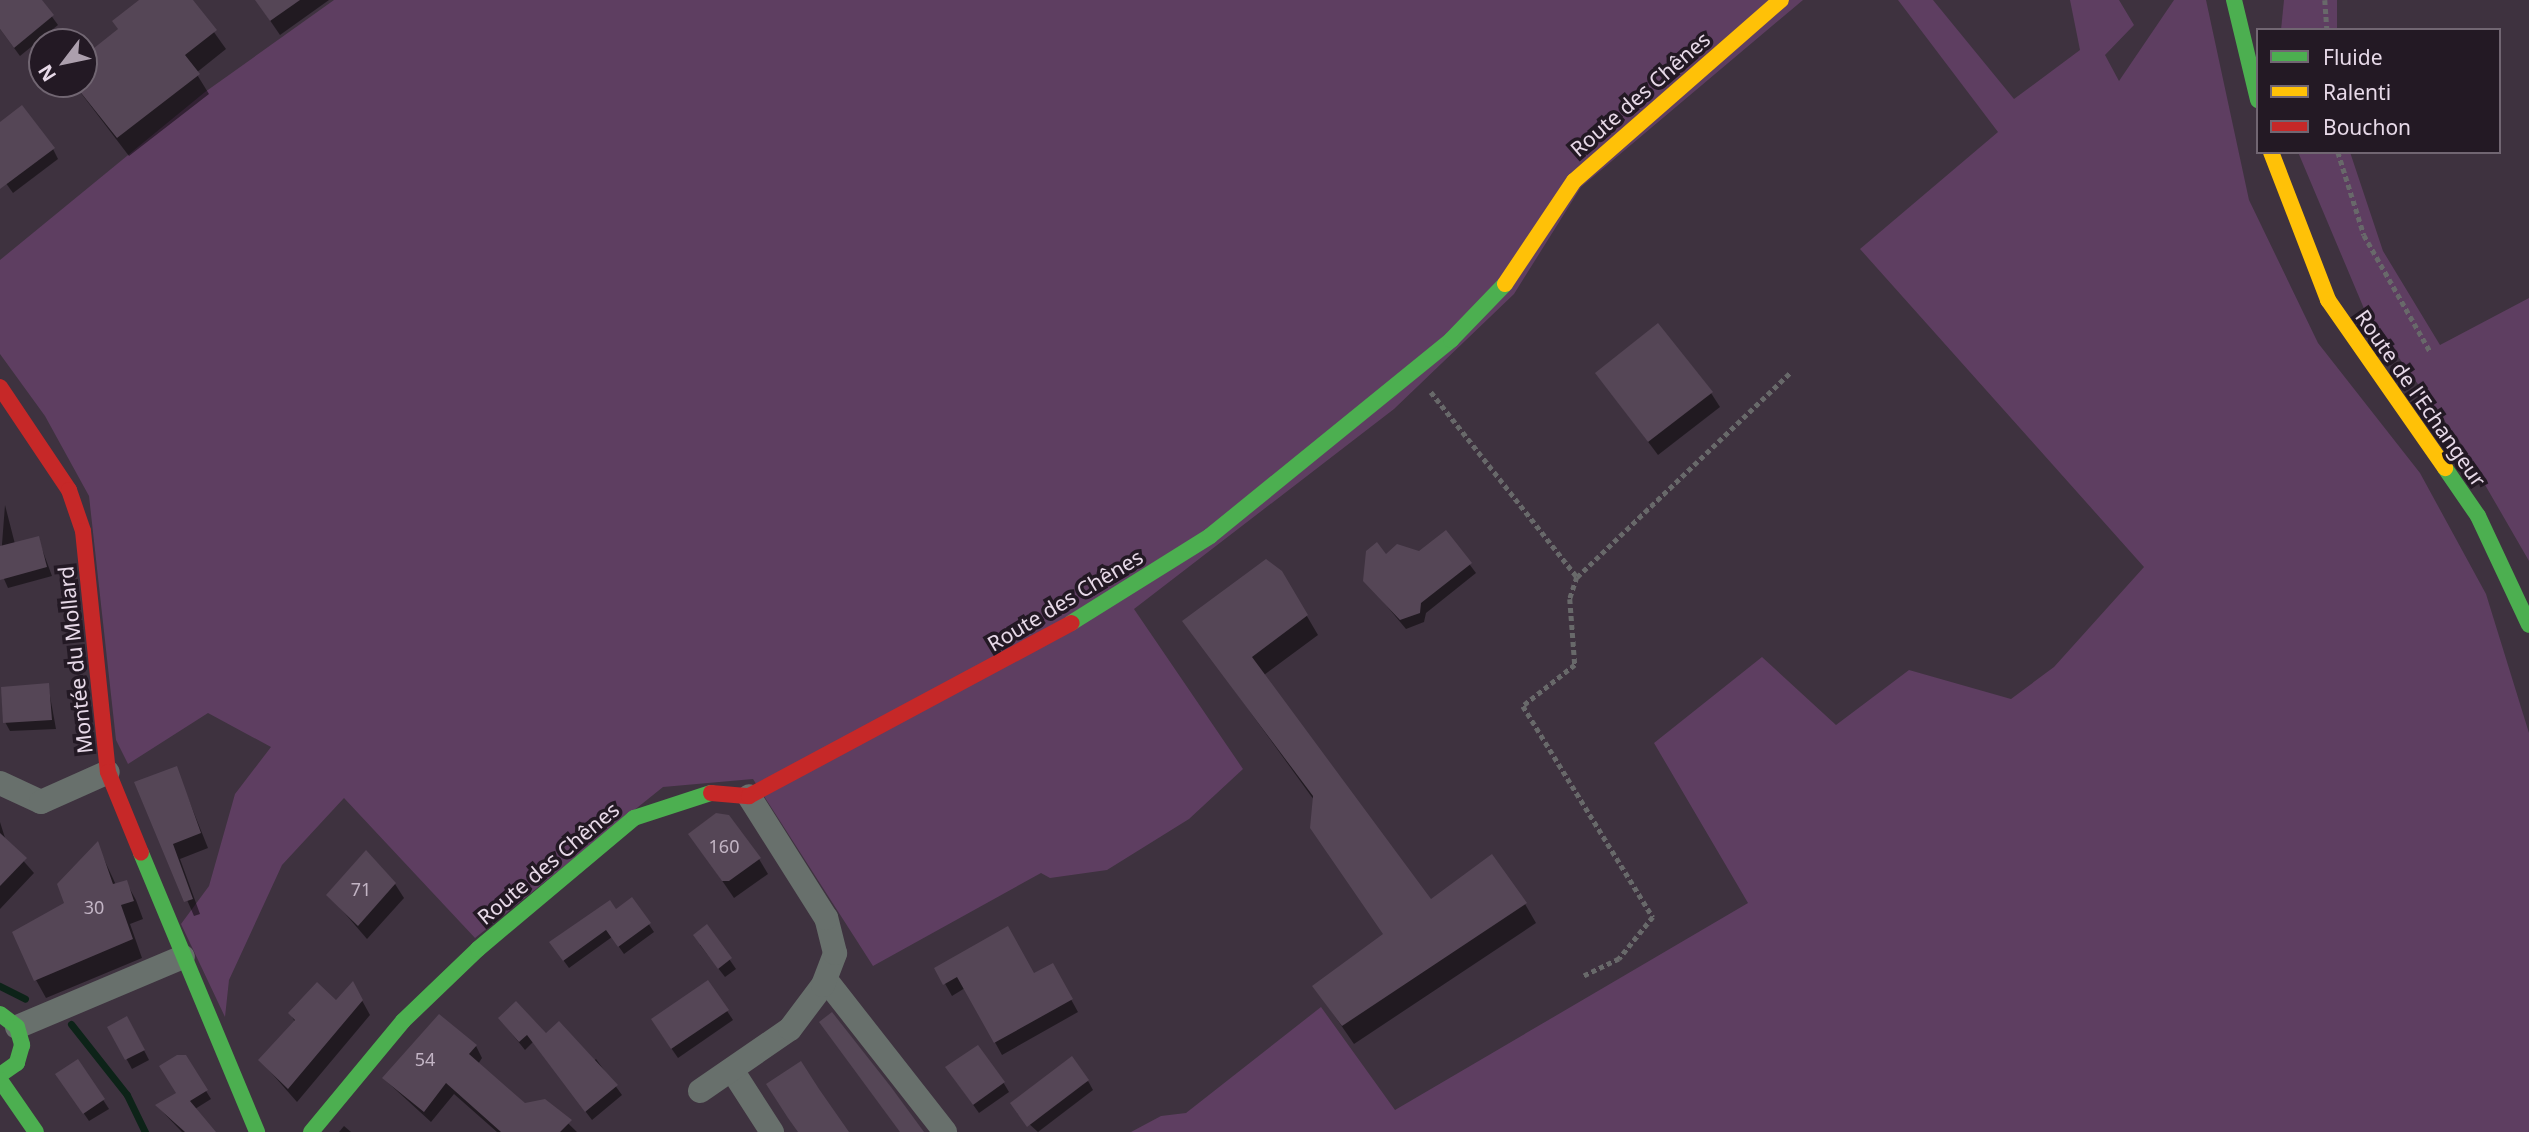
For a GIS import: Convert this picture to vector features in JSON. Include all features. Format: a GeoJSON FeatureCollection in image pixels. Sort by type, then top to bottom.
{"type":"FeatureCollection","features":[{"type":"Feature","properties":{"kind":"street","name":"Route des Chênes"},"geometry":{"type":"LineString","coordinates":[[311,1132],[403,1021],[459,967],[634,818],[701,792],[748,796],[1037,645],[1210,536],[1415,372],[1510,279],[1553,209],[1605,149],[1781,0]]}},
{"type":"Feature","properties":{"kind":"street"},"geometry":{"type":"LineString","coordinates":[[2234,0],[2256,92]]}},
{"type":"Feature","properties":{"kind":"street"},"geometry":{"type":"LineString","coordinates":[[2254,0],[2257,28]]}},
{"type":"Feature","properties":{"kind":"street","name":"Route de l'Echangeur"},"geometry":{"type":"LineString","coordinates":[[2272,154],[2328,300],[2369,368],[2474,510],[2529,625]]}},
{"type":"Feature","properties":{"kind":"street","name":"Montée du Mollard"},"geometry":{"type":"LineString","coordinates":[[0,387],[69,490],[83,531],[108,772],[257,1132]]}},
{"type":"Feature","properties":{"kind":"street"},"geometry":{"type":"LineString","coordinates":[[0,783],[41,802],[108,772]]}},
{"type":"Feature","properties":{"kind":"street"},"geometry":{"type":"LineString","coordinates":[[700,1091],[790,1029],[826,980],[835,953],[830,928],[748,796]]}},
{"type":"Feature","properties":{"kind":"street"},"geometry":{"type":"LineString","coordinates":[[36,1132],[4,1075],[21,1055],[9,1021],[183,957]]}},
{"type":"Feature","properties":{"kind":"street"},"geometry":{"type":"LineString","coordinates":[[826,980],[945,1132]]}},
{"type":"Feature","properties":{"kind":"street"},"geometry":{"type":"LineString","coordinates":[[732,1070],[772,1132]]}},
{"type":"Feature","properties":{"kind":"path"},"geometry":{"type":"LineString","coordinates":[[2325,0],[2327,28]]}},
{"type":"Feature","properties":{"kind":"path"},"geometry":{"type":"LineString","coordinates":[[2339,154],[2364,235],[2431,351]]}},
{"type":"Feature","properties":{"kind":"path"},"geometry":{"type":"LineString","coordinates":[[1415,372],[1577,577]]}},
{"type":"Feature","properties":{"kind":"path"},"geometry":{"type":"LineString","coordinates":[[1584,976],[1619,959],[1653,917],[1523,706],[1575,665],[1570,599],[1577,577],[1738,430],[1790,373]]}},
{"type":"Feature","properties":{"kind":"shaded area"},"geometry":{"type":"Polygon","coordinates":[[[334,0],[1803,0],[1581,187],[1514,294],[1394,409],[1134,609],[1243,769],[1189,819],[1107,870],[1050,878],[1041,873],[873,966],[753,779],[663,787],[475,938],[344,798],[282,865],[229,980],[225,1017],[181,924],[209,886],[235,794],[271,747],[208,713],[128,764],[116,740],[89,496],[45,416],[0,354],[0,260],[205,92],[334,0]]]}},
{"type":"Feature","properties":{"kind":"shaded area"},"geometry":{"type":"Polygon","coordinates":[[[1898,0],[1933,0],[2014,99],[2080,50],[2070,0],[2119,0],[2134,25],[2105,55],[2119,81],[2174,0],[2206,0],[2249,200],[2318,343],[2420,473],[2486,594],[2529,733],[2529,1132],[1131,1132],[1161,1116],[1186,1113],[1321,1007],[1395,1110],[1748,903],[1654,743],[1762,657],[1836,725],[1909,670],[2011,699],[2054,667],[2144,567],[1860,249],[1998,132],[1898,0]]]}},
{"type":"Feature","properties":{"kind":"shaded area"},"geometry":{"type":"Polygon","coordinates":[[[2284,0],[2337,0],[2337,28],[2281,28],[2284,0]]]}},
{"type":"Feature","properties":{"kind":"shaded area"},"geometry":{"type":"Polygon","coordinates":[[[2299,154],[2351,154],[2383,251],[2440,345],[2529,298],[2529,561],[2462,445],[2365,311],[2299,154]]]}},
{"type":"Feature","properties":{"kind":"building"},"geometry":{"type":"Polygon","coordinates":[[[0,0],[42,0],[54,15],[38,28],[28,28],[28,36],[14,48],[0,29],[0,0]]]}},
{"type":"Feature","properties":{"kind":"building"},"geometry":{"type":"Polygon","coordinates":[[[139,0],[193,0],[217,30],[185,55],[200,74],[117,138],[85,98],[98,98],[98,45],[118,29],[112,21],[139,0]]]}},
{"type":"Feature","properties":{"kind":"building"},"geometry":{"type":"Polygon","coordinates":[[[255,0],[300,0],[270,21],[255,0]]]}},
{"type":"Feature","properties":{"kind":"building"},"geometry":{"type":"Polygon","coordinates":[[[22,105],[55,148],[0,189],[0,122],[22,105]]]}},
{"type":"Feature","properties":{"kind":"building"},"geometry":{"type":"Polygon","coordinates":[[[1658,323],[1713,392],[1648,442],[1595,373],[1658,323]]]}},
{"type":"Feature","properties":{"kind":"building"},"geometry":{"type":"Polygon","coordinates":[[[1446,530],[1472,563],[1421,603],[1420,613],[1400,620],[1363,581],[1366,551],[1377,542],[1386,554],[1397,544],[1419,551],[1446,530]]]}},
{"type":"Feature","properties":{"kind":"building"},"geometry":{"type":"Polygon","coordinates":[[[39,536],[47,567],[0,580],[0,546],[39,536]]]}},
{"type":"Feature","properties":{"kind":"building"},"geometry":{"type":"Polygon","coordinates":[[[1266,559],[1282,571],[1308,615],[1252,657],[1431,899],[1492,854],[1527,903],[1342,1026],[1312,986],[1383,934],[1310,828],[1313,796],[1182,621],[1266,559]]]}},
{"type":"Feature","properties":{"kind":"building"},"geometry":{"type":"Polygon","coordinates":[[[49,683],[52,720],[3,723],[1,687],[49,683]]]}},
{"type":"Feature","properties":{"kind":"building"},"geometry":{"type":"Polygon","coordinates":[[[177,766],[201,833],[173,844],[193,899],[184,902],[134,782],[177,766]]]}},
{"type":"Feature","properties":{"kind":"building"},"geometry":{"type":"Polygon","coordinates":[[[716,813],[729,815],[761,858],[729,881],[722,881],[688,834],[716,813]]]}},
{"type":"Feature","properties":{"kind":"building"},"geometry":{"type":"Polygon","coordinates":[[[0,833],[27,858],[0,886],[0,833]]]}},
{"type":"Feature","properties":{"kind":"building"},"geometry":{"type":"Polygon","coordinates":[[[98,841],[113,884],[127,880],[134,901],[121,905],[133,939],[34,981],[12,932],[64,903],[57,884],[98,841]]]}},
{"type":"Feature","properties":{"kind":"building"},"geometry":{"type":"Polygon","coordinates":[[[366,850],[396,883],[358,926],[326,895],[366,850]]]}},
{"type":"Feature","properties":{"kind":"building"},"geometry":{"type":"Polygon","coordinates":[[[632,897],[651,923],[618,947],[606,930],[563,961],[549,942],[610,900],[616,909],[632,897]]]}},
{"type":"Feature","properties":{"kind":"building"},"geometry":{"type":"Polygon","coordinates":[[[707,924],[732,958],[718,969],[693,935],[707,924]]]}},
{"type":"Feature","properties":{"kind":"building"},"geometry":{"type":"Polygon","coordinates":[[[1008,926],[1034,973],[1053,963],[1073,999],[994,1043],[957,977],[943,985],[934,968],[1008,926]]]}},
{"type":"Feature","properties":{"kind":"building"},"geometry":{"type":"Polygon","coordinates":[[[708,980],[729,1010],[671,1049],[651,1019],[708,980]]]}},
{"type":"Feature","properties":{"kind":"building"},"geometry":{"type":"Polygon","coordinates":[[[353,981],[363,1000],[288,1089],[258,1060],[295,1020],[288,1013],[317,982],[336,1000],[353,981]]]}},
{"type":"Feature","properties":{"kind":"building"},"geometry":{"type":"Polygon","coordinates":[[[516,1001],[546,1033],[559,1021],[618,1085],[585,1112],[527,1035],[519,1042],[498,1018],[516,1001]]]}},
{"type":"Feature","properties":{"kind":"building"},"geometry":{"type":"Polygon","coordinates":[[[832,1012],[924,1132],[900,1132],[819,1022],[832,1012]]]}},
{"type":"Feature","properties":{"kind":"building"},"geometry":{"type":"Polygon","coordinates":[[[439,1014],[477,1045],[469,1054],[525,1103],[545,1099],[572,1120],[560,1132],[501,1132],[446,1083],[424,1112],[382,1078],[439,1014]]]}},
{"type":"Feature","properties":{"kind":"building"},"geometry":{"type":"Polygon","coordinates":[[[127,1016],[145,1050],[125,1060],[107,1027],[127,1016]]]}},
{"type":"Feature","properties":{"kind":"building"},"geometry":{"type":"Polygon","coordinates":[[[978,1045],[1005,1082],[973,1105],[945,1067],[978,1045]]]}},
{"type":"Feature","properties":{"kind":"building"},"geometry":{"type":"Polygon","coordinates":[[[177,1055],[186,1055],[208,1090],[190,1101],[216,1132],[185,1132],[155,1105],[176,1093],[159,1066],[177,1055]]]}},
{"type":"Feature","properties":{"kind":"building"},"geometry":{"type":"Polygon","coordinates":[[[1072,1056],[1089,1080],[1027,1127],[1010,1103],[1072,1056]]]}},
{"type":"Feature","properties":{"kind":"building"},"geometry":{"type":"Polygon","coordinates":[[[78,1059],[105,1099],[83,1114],[55,1074],[78,1059]]]}},
{"type":"Feature","properties":{"kind":"building"},"geometry":{"type":"Polygon","coordinates":[[[801,1061],[849,1132],[798,1132],[788,1118],[766,1084],[801,1061]]]}},
{"type":"Feature","properties":{"kind":"waterway"},"geometry":{"type":"LineString","coordinates":[[0,986],[25,999]]}},
{"type":"Feature","properties":{"kind":"waterway"},"geometry":{"type":"LineString","coordinates":[[71,1024],[127,1095],[145,1132]]}},
{"type":"Feature","properties":{"kind":"traffic: fast"},"geometry":{"type":"LineString","coordinates":[[2234,0],[2256,92]]}},
{"type":"Feature","properties":{"kind":"traffic: fast"},"geometry":{"type":"LineString","coordinates":[[1071,623],[1210,536],[1451,340],[1505,284]]}},
{"type":"Feature","properties":{"kind":"traffic: fast"},"geometry":{"type":"LineString","coordinates":[[2445,468],[2478,516],[2529,625]]}},
{"type":"Feature","properties":{"kind":"traffic: fast"},"geometry":{"type":"LineString","coordinates":[[311,1132],[403,1021],[478,949],[634,818],[711,793]]}},
{"type":"Feature","properties":{"kind":"traffic: fast"},"geometry":{"type":"LineString","coordinates":[[141,853],[257,1132]]}},
{"type":"Feature","properties":{"kind":"traffic: fast"},"geometry":{"type":"LineString","coordinates":[[0,1014],[17,1027],[22,1045],[17,1063],[0,1075]]}},
{"type":"Feature","properties":{"kind":"traffic: fast"},"geometry":{"type":"LineString","coordinates":[[0,1080],[36,1132]]}},
{"type":"Feature","properties":{"kind":"traffic: slow"},"geometry":{"type":"LineString","coordinates":[[1505,284],[1574,181],[1781,0]]}},
{"type":"Feature","properties":{"kind":"traffic: slow"},"geometry":{"type":"LineString","coordinates":[[2272,154],[2328,300],[2445,468]]}},
{"type":"Feature","properties":{"kind":"traffic: jam"},"geometry":{"type":"LineString","coordinates":[[0,387],[69,490],[83,531],[108,772],[141,853]]}},
{"type":"Feature","properties":{"kind":"traffic: jam"},"geometry":{"type":"LineString","coordinates":[[711,793],[749,796],[1071,623]]}}]}
